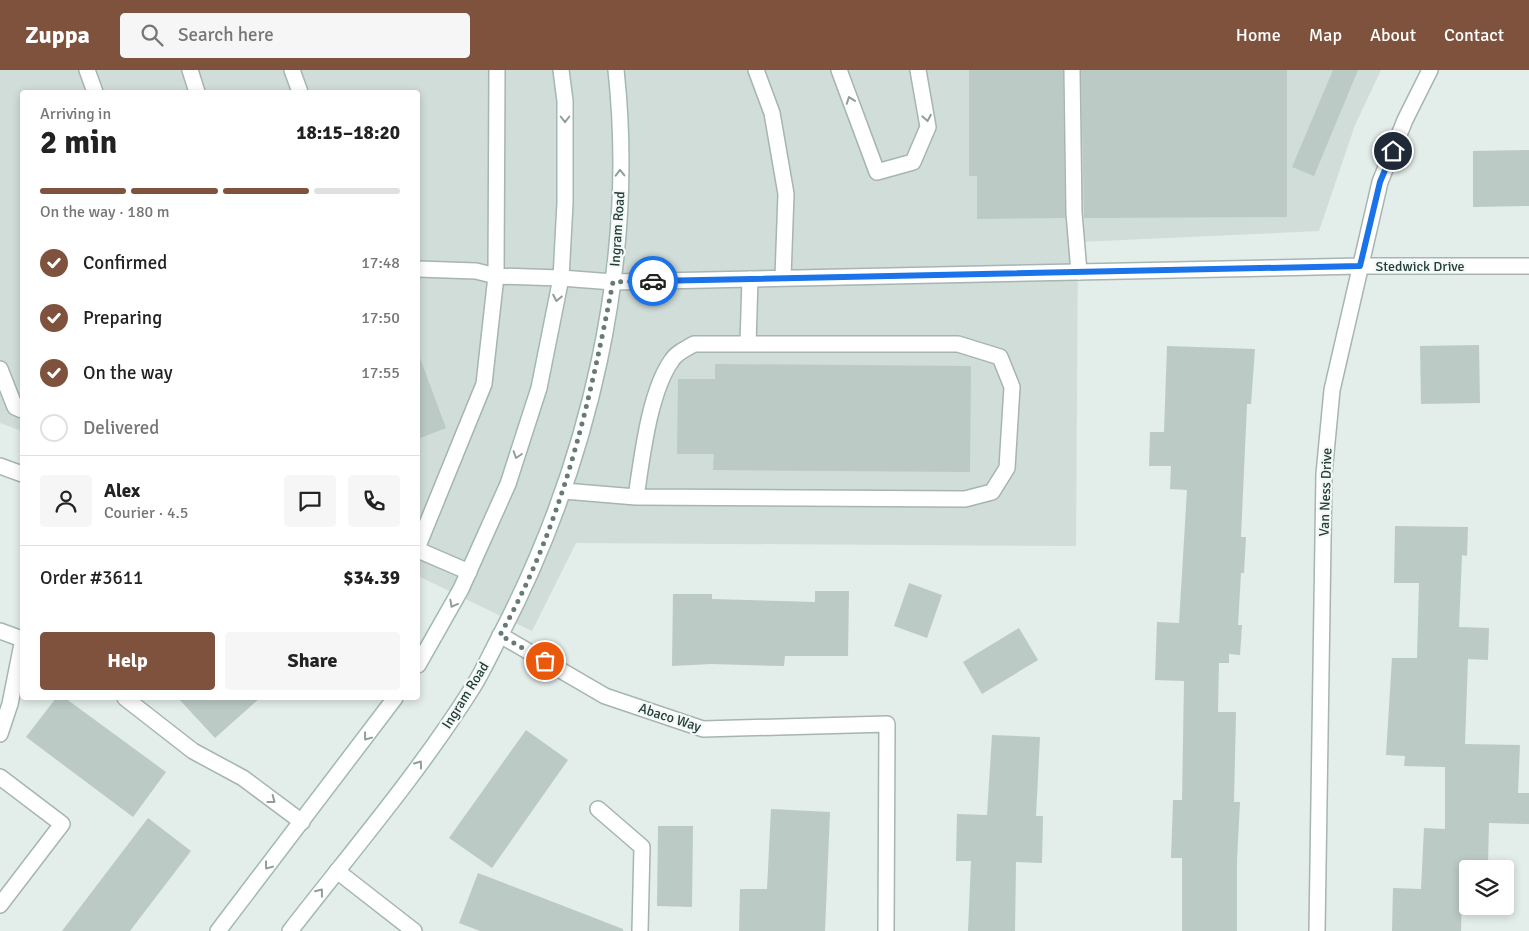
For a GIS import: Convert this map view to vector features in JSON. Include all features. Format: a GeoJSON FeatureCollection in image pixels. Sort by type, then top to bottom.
{"type":"FeatureCollection","features":[{"type":"Feature","properties":{"kind":"street"},"geometry":{"type":"LineString","coordinates":[[86,70],[94,90]]}},
{"type":"Feature","properties":{"kind":"street"},"geometry":{"type":"LineString","coordinates":[[190,70],[196,90]]}},
{"type":"Feature","properties":{"kind":"street"},"geometry":{"type":"LineString","coordinates":[[292,70],[299,90]]}},
{"type":"Feature","properties":{"kind":"street"},"geometry":{"type":"LineString","coordinates":[[420,541],[484,384],[496,276],[497,70]]}},
{"type":"Feature","properties":{"kind":"street"},"geometry":{"type":"LineString","coordinates":[[420,662],[469,572],[508,484],[539,388],[561,278],[565,203],[565,101],[562,70]]}},
{"type":"Feature","properties":{"kind":"street","name":"Ingram Road"},"geometry":{"type":"LineString","coordinates":[[290,931],[418,765],[474,686],[519,602],[564,491],[592,393],[613,282],[621,194],[619,102],[616,70]]}},
{"type":"Feature","properties":{"kind":"street"},"geometry":{"type":"LineString","coordinates":[[756,70],[772,113],[786,194],[783,277]]}},
{"type":"Feature","properties":{"kind":"street"},"geometry":{"type":"LineString","coordinates":[[839,70],[876,172],[914,162],[928,127],[918,70]]}},
{"type":"Feature","properties":{"kind":"street"},"geometry":{"type":"LineString","coordinates":[[1072,70],[1074,213],[1079,272]]}},
{"type":"Feature","properties":{"kind":"street","name":"Van Ness Drive"},"geometry":{"type":"LineString","coordinates":[[1317,931],[1324,474],[1332,390],[1380,182],[1405,120],[1430,70]]}},
{"type":"Feature","properties":{"kind":"street","name":"Stedwick Drive"},"geometry":{"type":"LineString","coordinates":[[420,269],[476,271],[496,276],[613,282],[1360,266],[1529,266]]}},
{"type":"Feature","properties":{"kind":"street"},"geometry":{"type":"LineString","coordinates":[[748,344],[750,279]]}},
{"type":"Feature","properties":{"kind":"street"},"geometry":{"type":"LineString","coordinates":[[564,491],[636,497],[965,499],[992,492],[1007,468],[1012,387],[1000,357],[958,344],[694,344],[672,358],[658,388],[644,445],[636,497]]}},
{"type":"Feature","properties":{"kind":"street"},"geometry":{"type":"LineString","coordinates":[[0,369],[15,407],[20,409]]}},
{"type":"Feature","properties":{"kind":"street"},"geometry":{"type":"LineString","coordinates":[[0,466],[20,473]]}},
{"type":"Feature","properties":{"kind":"street"},"geometry":{"type":"LineString","coordinates":[[420,551],[469,572]]}},
{"type":"Feature","properties":{"kind":"street"},"geometry":{"type":"LineString","coordinates":[[0,631],[20,638]]}},
{"type":"Feature","properties":{"kind":"street","name":"Abaco Way"},"geometry":{"type":"LineString","coordinates":[[500,635],[605,696],[703,729],[887,724],[886,931]]}},
{"type":"Feature","properties":{"kind":"street"},"geometry":{"type":"LineString","coordinates":[[0,734],[10,704],[20,654]]}},
{"type":"Feature","properties":{"kind":"street"},"geometry":{"type":"LineString","coordinates":[[128,700],[193,751],[243,778],[302,822]]}},
{"type":"Feature","properties":{"kind":"street"},"geometry":{"type":"LineString","coordinates":[[218,931],[394,700]]}},
{"type":"Feature","properties":{"kind":"street"},"geometry":{"type":"LineString","coordinates":[[0,777],[62,824],[0,905]]}},
{"type":"Feature","properties":{"kind":"street"},"geometry":{"type":"LineString","coordinates":[[598,809],[642,847],[640,931]]}},
{"type":"Feature","properties":{"kind":"street"},"geometry":{"type":"LineString","coordinates":[[337,871],[414,931]]}},
{"type":"Feature","properties":{"kind":"shaded area"},"geometry":{"type":"Polygon","coordinates":[[[0,70],[1381,70],[1355,125],[1319,231],[1078,242],[1076,546],[576,543],[532,631],[420,577],[420,90],[20,90],[20,430],[0,423],[0,70]]]}},
{"type":"Feature","properties":{"kind":"building"},"geometry":{"type":"Polygon","coordinates":[[[969,70],[1063,70],[1065,218],[977,219],[977,176],[969,176],[969,70]]]}},
{"type":"Feature","properties":{"kind":"building"},"geometry":{"type":"Polygon","coordinates":[[[1081,70],[1287,70],[1287,217],[1084,218],[1081,70]]]}},
{"type":"Feature","properties":{"kind":"building"},"geometry":{"type":"Polygon","coordinates":[[[1333,70],[1358,70],[1314,176],[1292,167],[1333,70]]]}},
{"type":"Feature","properties":{"kind":"building"},"geometry":{"type":"Polygon","coordinates":[[[1529,150],[1529,206],[1473,207],[1473,151],[1529,150]]]}},
{"type":"Feature","properties":{"kind":"building"},"geometry":{"type":"Polygon","coordinates":[[[1479,345],[1480,403],[1421,404],[1420,346],[1479,345]]]}},
{"type":"Feature","properties":{"kind":"building"},"geometry":{"type":"Polygon","coordinates":[[[1167,346],[1255,349],[1251,404],[1247,404],[1241,537],[1246,537],[1244,573],[1241,573],[1238,625],[1242,625],[1240,655],[1229,654],[1229,663],[1219,663],[1218,712],[1236,712],[1234,802],[1240,802],[1237,860],[1237,931],[1182,931],[1182,858],[1171,858],[1173,800],[1182,800],[1184,681],[1155,680],[1157,622],[1179,623],[1187,490],[1170,489],[1171,466],[1149,466],[1150,432],[1164,432],[1167,346]]]}},
{"type":"Feature","properties":{"kind":"building"},"geometry":{"type":"Polygon","coordinates":[[[420,358],[446,428],[420,438],[420,358]]]}},
{"type":"Feature","properties":{"kind":"building"},"geometry":{"type":"Polygon","coordinates":[[[715,364],[971,366],[970,472],[713,470],[714,454],[677,454],[678,379],[715,379],[715,364]]]}},
{"type":"Feature","properties":{"kind":"building"},"geometry":{"type":"Polygon","coordinates":[[[1395,526],[1468,527],[1467,556],[1462,555],[1459,627],[1489,628],[1488,660],[1468,659],[1465,744],[1520,745],[1518,793],[1529,793],[1529,824],[1489,823],[1488,860],[1459,860],[1459,915],[1461,915],[1461,931],[1392,931],[1393,888],[1421,889],[1424,828],[1445,829],[1445,767],[1404,766],[1405,756],[1386,755],[1392,658],[1417,658],[1419,583],[1394,583],[1395,526]]]}},
{"type":"Feature","properties":{"kind":"building"},"geometry":{"type":"Polygon","coordinates":[[[909,583],[942,595],[927,638],[894,626],[909,583]]]}},
{"type":"Feature","properties":{"kind":"building"},"geometry":{"type":"Polygon","coordinates":[[[815,591],[849,591],[848,656],[785,656],[784,666],[711,664],[672,666],[673,594],[712,594],[712,599],[815,602],[815,591]]]}},
{"type":"Feature","properties":{"kind":"building"},"geometry":{"type":"Polygon","coordinates":[[[1019,628],[1038,660],[982,694],[963,662],[1019,628]]]}},
{"type":"Feature","properties":{"kind":"building"},"geometry":{"type":"Polygon","coordinates":[[[54,700],[68,700],[166,772],[133,817],[26,737],[54,700]]]}},
{"type":"Feature","properties":{"kind":"building"},"geometry":{"type":"Polygon","coordinates":[[[180,700],[258,700],[215,738],[180,700]]]}},
{"type":"Feature","properties":{"kind":"building"},"geometry":{"type":"Polygon","coordinates":[[[526,730],[568,760],[492,868],[449,838],[526,730]]]}},
{"type":"Feature","properties":{"kind":"building"},"geometry":{"type":"Polygon","coordinates":[[[992,735],[1040,737],[1036,816],[1043,816],[1042,863],[1016,862],[1015,931],[968,931],[971,861],[956,861],[957,814],[987,815],[992,735]]]}},
{"type":"Feature","properties":{"kind":"building"},"geometry":{"type":"Polygon","coordinates":[[[771,809],[830,812],[825,931],[739,931],[740,889],[767,889],[771,809]]]}},
{"type":"Feature","properties":{"kind":"building"},"geometry":{"type":"Polygon","coordinates":[[[148,818],[191,851],[130,931],[62,931],[148,818]]]}},
{"type":"Feature","properties":{"kind":"building"},"geometry":{"type":"Polygon","coordinates":[[[658,826],[693,826],[692,907],[657,906],[658,826]]]}},
{"type":"Feature","properties":{"kind":"building"},"geometry":{"type":"Polygon","coordinates":[[[478,873],[623,929],[623,931],[480,931],[459,923],[478,873]]]}},
{"type":"Feature","properties":{"kind":"way so far"},"geometry":{"type":"LineString","coordinates":[[545,661],[500,635],[519,602],[564,491],[592,393],[613,282],[653,281]]}},
{"type":"Feature","properties":{"kind":"route"},"geometry":{"type":"LineString","coordinates":[[653,281],[1360,266],[1380,182],[1393,151]]}}]}
